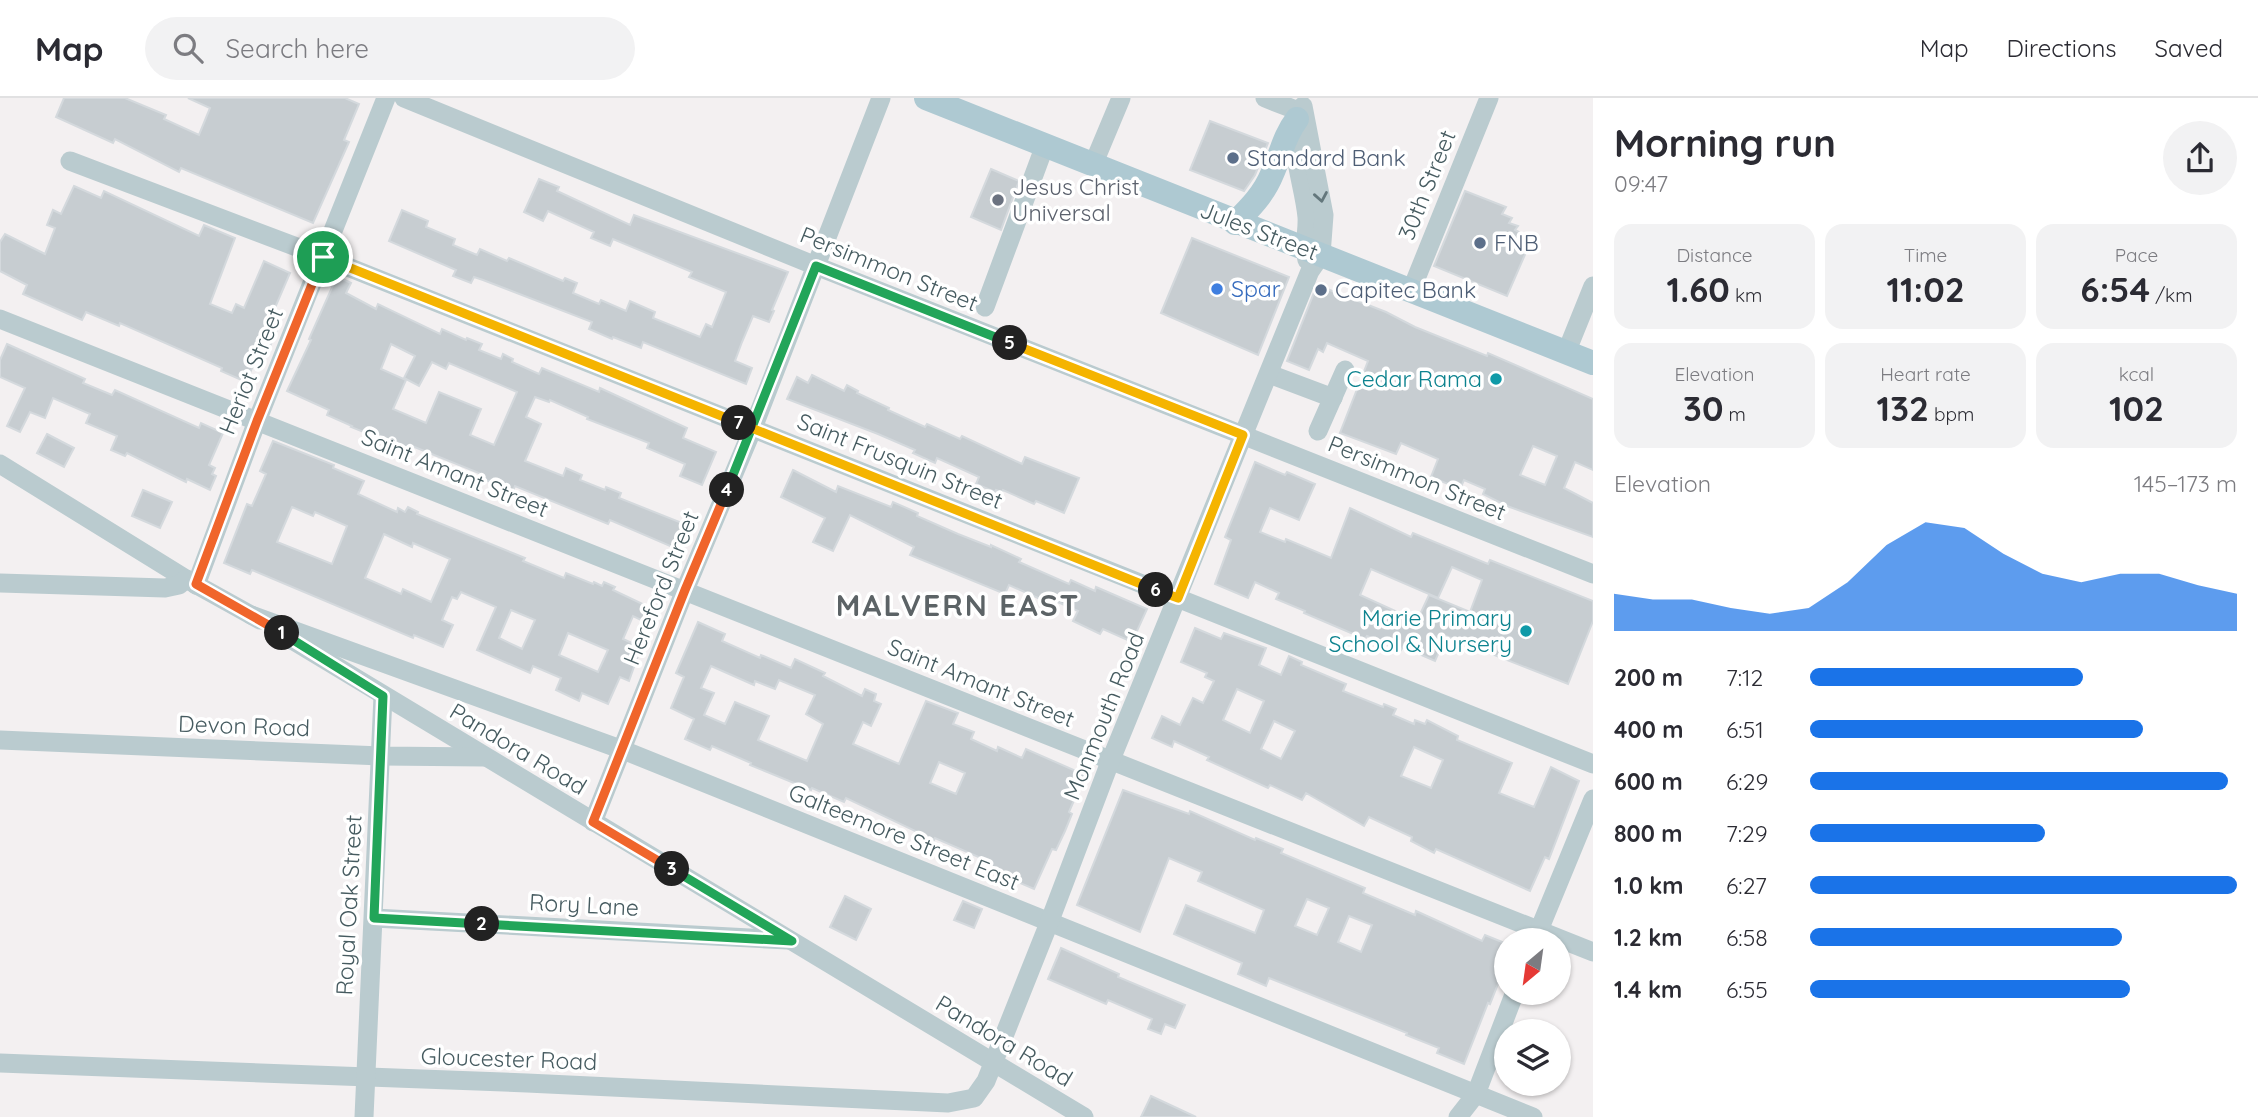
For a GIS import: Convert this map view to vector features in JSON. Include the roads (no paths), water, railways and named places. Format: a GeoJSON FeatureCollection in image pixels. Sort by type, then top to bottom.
{"type":"FeatureCollection","features":[{"type":"Feature","properties":{"kind":"main road","name":"Jules Street"},"geometry":{"type":"LineString","coordinates":[[936,100],[1235,223],[1312,258],[1410,291],[1593,363]]}},
{"type":"Feature","properties":{"kind":"main road"},"geometry":{"type":"LineString","coordinates":[[1235,223],[1255,203],[1265,188],[1283,140],[1302,109]]}},
{"type":"Feature","properties":{"kind":"street","name":"Heriot Street"},"geometry":{"type":"LineString","coordinates":[[191,582],[386,98]]}},
{"type":"Feature","properties":{"kind":"street","name":"Persimmon Street"},"geometry":{"type":"LineString","coordinates":[[404,98],[816,266],[1593,574]]}},
{"type":"Feature","properties":{"kind":"street","name":"Hereford Street"},"geometry":{"type":"LineString","coordinates":[[593,822],[753,428],[881,98]]}},
{"type":"Feature","properties":{"kind":"street"},"geometry":{"type":"LineString","coordinates":[[1093,165],[1121,98]]}},
{"type":"Feature","properties":{"kind":"street"},"geometry":{"type":"LineString","coordinates":[[1265,98],[1302,109]]}},
{"type":"Feature","properties":{"kind":"street","name":"30th Street"},"geometry":{"type":"LineString","coordinates":[[1410,291],[1489,98]]}},
{"type":"Feature","properties":{"kind":"street","name":"Monmouth Road"},"geometry":{"type":"LineString","coordinates":[[993,1062],[1110,762],[1269,374],[1312,258],[1294,148],[1302,109]]}},
{"type":"Feature","properties":{"kind":"street"},"geometry":{"type":"LineString","coordinates":[[985,306],[1045,145]]}},
{"type":"Feature","properties":{"kind":"street","name":"Saint Frusquin Street"},"geometry":{"type":"LineString","coordinates":[[70,161],[323,257],[1593,764]]}},
{"type":"Feature","properties":{"kind":"street"},"geometry":{"type":"LineString","coordinates":[[1566,353],[1593,286]]}},
{"type":"Feature","properties":{"kind":"street","name":"Saint Amant Street"},"geometry":{"type":"LineString","coordinates":[[0,319],[685,590],[1520,928]]}},
{"type":"Feature","properties":{"kind":"street"},"geometry":{"type":"LineString","coordinates":[[1318,431],[1345,370]]}},
{"type":"Feature","properties":{"kind":"street"},"geometry":{"type":"LineString","coordinates":[[1269,374],[1333,398]]}},
{"type":"Feature","properties":{"kind":"street","name":"Pandora Road"},"geometry":{"type":"LineString","coordinates":[[0,464],[191,582],[251,615],[1084,1117]]}},
{"type":"Feature","properties":{"kind":"street"},"geometry":{"type":"LineString","coordinates":[[0,583],[165,588],[191,582]]}},
{"type":"Feature","properties":{"kind":"street","name":"Galteemore Street East"},"geometry":{"type":"LineString","coordinates":[[251,615],[623,750],[1533,1117]]}},
{"type":"Feature","properties":{"kind":"street","name":"Royal Oak Street"},"geometry":{"type":"LineString","coordinates":[[364,1117],[383,696]]}},
{"type":"Feature","properties":{"kind":"street","name":"Devon Road"},"geometry":{"type":"LineString","coordinates":[[0,740],[381,756],[485,757]]}},
{"type":"Feature","properties":{"kind":"street"},"geometry":{"type":"LineString","coordinates":[[1540,928],[1593,799]]}},
{"type":"Feature","properties":{"kind":"street","name":"Rory Lane"},"geometry":{"type":"LineString","coordinates":[[374,918],[792,941]]}},
{"type":"Feature","properties":{"kind":"street","name":"Saint Amant Street"},"geometry":{"type":"LineString","coordinates":[[1572,946],[1593,952]]}},
{"type":"Feature","properties":{"kind":"street"},"geometry":{"type":"LineString","coordinates":[[1458,1117],[1476,1094],[1510,1005]]}},
{"type":"Feature","properties":{"kind":"street","name":"Gloucester Road"},"geometry":{"type":"LineString","coordinates":[[0,1063],[957,1103],[979,1094],[993,1062]]}},
{"type":"Feature","properties":{"kind":"place","name":"Standard Bank"},"geometry":{"type":"Point","coordinates":[1233,158]}},
{"type":"Feature","properties":{"kind":"place","name":"Jesus Christ Universal"},"geometry":{"type":"Point","coordinates":[998,200]}},
{"type":"Feature","properties":{"kind":"place","name":"FNB"},"geometry":{"type":"Point","coordinates":[1480,243]}},
{"type":"Feature","properties":{"kind":"place","name":"Spar"},"geometry":{"type":"Point","coordinates":[1217,289]}},
{"type":"Feature","properties":{"kind":"place","name":"Capitec Bank"},"geometry":{"type":"Point","coordinates":[1321,290]}},
{"type":"Feature","properties":{"kind":"place","name":"Cedar Rama"},"geometry":{"type":"Point","coordinates":[1496,379]}},
{"type":"Feature","properties":{"kind":"place","name":"Marie Primary School & Nursery"},"geometry":{"type":"Point","coordinates":[1526,631]}},
{"type":"Feature","properties":{"kind":"district","name":"MALVERN EAST"},"geometry":{"type":"Point","coordinates":[958,606]}}]}
